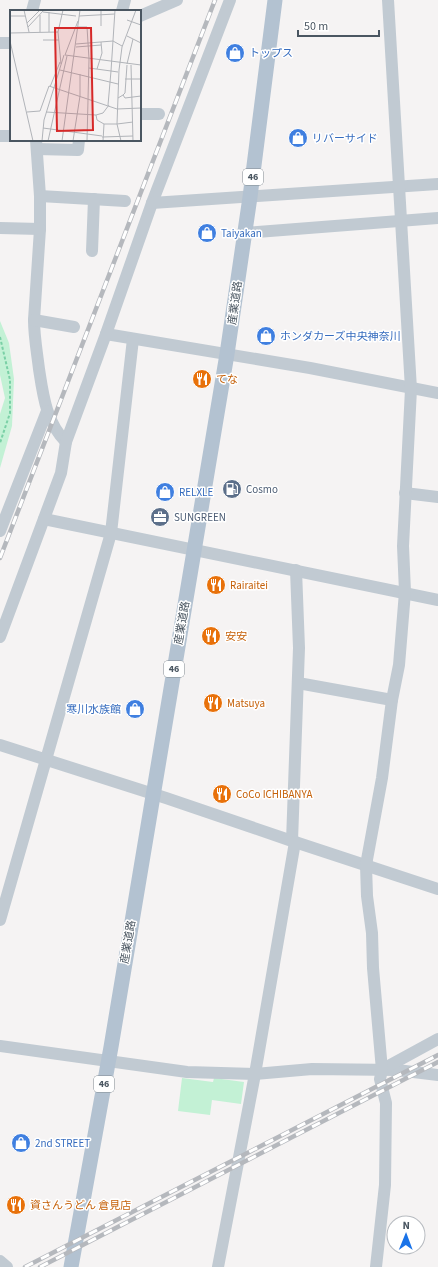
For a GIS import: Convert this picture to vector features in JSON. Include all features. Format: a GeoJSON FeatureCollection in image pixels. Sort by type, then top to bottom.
{"type":"FeatureCollection","features":[{"type":"Feature","properties":{"kind":"main road","name":"産業道路"},"geometry":{"type":"LineString","coordinates":[[71,1267],[108,1060],[227,354],[250,197],[275,0]]}},
{"type":"Feature","properties":{"kind":"street"},"geometry":{"type":"LineString","coordinates":[[32,10],[35,0]]}},
{"type":"Feature","properties":{"kind":"street"},"geometry":{"type":"LineString","coordinates":[[122,10],[125,0]]}},
{"type":"Feature","properties":{"kind":"street"},"geometry":{"type":"LineString","coordinates":[[141,16],[177,0]]}},
{"type":"Feature","properties":{"kind":"street"},"geometry":{"type":"LineString","coordinates":[[0,637],[61,473],[66,442],[152,203],[230,0]]}},
{"type":"Feature","properties":{"kind":"street"},"geometry":{"type":"LineString","coordinates":[[376,1267],[385,1185],[386,1103],[380,1079],[382,1070],[373,968],[372,933],[367,896],[366,865],[382,778],[392,700],[399,665],[405,592],[403,546],[404,493],[411,388],[388,0]]}},
{"type":"Feature","properties":{"kind":"street"},"geometry":{"type":"LineString","coordinates":[[0,43],[10,44]]}},
{"type":"Feature","properties":{"kind":"street"},"geometry":{"type":"LineString","coordinates":[[141,114],[159,114]]}},
{"type":"Feature","properties":{"kind":"street"},"geometry":{"type":"LineString","coordinates":[[66,442],[58,434],[47,411],[34,334],[40,229],[40,196],[36,144],[78,150],[79,141]]}},
{"type":"Feature","properties":{"kind":"street"},"geometry":{"type":"LineString","coordinates":[[152,203],[438,184]]}},
{"type":"Feature","properties":{"kind":"street"},"geometry":{"type":"LineString","coordinates":[[40,196],[126,201]]}},
{"type":"Feature","properties":{"kind":"street"},"geometry":{"type":"LineString","coordinates":[[92,251],[94,199]]}},
{"type":"Feature","properties":{"kind":"street"},"geometry":{"type":"LineString","coordinates":[[244,233],[438,218]]}},
{"type":"Feature","properties":{"kind":"street"},"geometry":{"type":"LineString","coordinates":[[0,228],[40,229]]}},
{"type":"Feature","properties":{"kind":"street"},"geometry":{"type":"LineString","coordinates":[[34,320],[74,327]]}},
{"type":"Feature","properties":{"kind":"street"},"geometry":{"type":"LineString","coordinates":[[106,334],[310,368],[438,394]]}},
{"type":"Feature","properties":{"kind":"street"},"geometry":{"type":"LineString","coordinates":[[0,920],[111,533],[133,339]]}},
{"type":"Feature","properties":{"kind":"street"},"geometry":{"type":"LineString","coordinates":[[0,531],[47,411]]}},
{"type":"Feature","properties":{"kind":"street"},"geometry":{"type":"LineString","coordinates":[[404,493],[438,497]]}},
{"type":"Feature","properties":{"kind":"street"},"geometry":{"type":"LineString","coordinates":[[44,519],[438,600]]}},
{"type":"Feature","properties":{"kind":"street"},"geometry":{"type":"LineString","coordinates":[[218,1267],[255,1074],[293,842],[299,648],[296,570]]}},
{"type":"Feature","properties":{"kind":"street"},"geometry":{"type":"LineString","coordinates":[[298,683],[392,700]]}},
{"type":"Feature","properties":{"kind":"street"},"geometry":{"type":"LineString","coordinates":[[0,745],[47,759],[438,889]]}},
{"type":"Feature","properties":{"kind":"street"},"geometry":{"type":"LineString","coordinates":[[382,1070],[438,1039]]}},
{"type":"Feature","properties":{"kind":"street"},"geometry":{"type":"LineString","coordinates":[[0,1046],[187,1072],[255,1074],[312,1069],[397,1070],[438,1075]]}},
{"type":"Feature","properties":{"kind":"street"},"geometry":{"type":"LineString","coordinates":[[0,1261],[8,1267]]}},
{"type":"Feature","properties":{"kind":"path"},"geometry":{"type":"LineString","coordinates":[[0,337],[10,380],[10,413],[0,443]]}},
{"type":"Feature","properties":{"kind":"green space"},"geometry":{"type":"Polygon","coordinates":[[[0,321],[9,343],[14,379],[12,426],[0,468],[0,414],[5,398],[0,375],[0,321]]]}},
{"type":"Feature","properties":{"kind":"green space"},"geometry":{"type":"Polygon","coordinates":[[[182,1078],[213,1082],[214,1078],[244,1082],[241,1104],[212,1100],[210,1115],[178,1111],[182,1078]]]}},
{"type":"Feature","properties":{"kind":"railway"},"geometry":{"type":"LineString","coordinates":[[0,558],[215,0]]}},
{"type":"Feature","properties":{"kind":"railway"},"geometry":{"type":"LineString","coordinates":[[25,1267],[438,1055]]}},
{"type":"Feature","properties":{"kind":"railway"},"geometry":{"type":"LineString","coordinates":[[40,1267],[438,1062]]}},
{"type":"Feature","properties":{"kind":"place","name":"トップス"},"geometry":{"type":"Point","coordinates":[235,53]}},
{"type":"Feature","properties":{"kind":"place","name":"リバーサイド"},"geometry":{"type":"Point","coordinates":[298,138]}},
{"type":"Feature","properties":{"kind":"place","name":"Taiyakan"},"geometry":{"type":"Point","coordinates":[207,233]}},
{"type":"Feature","properties":{"kind":"place","name":"ホンダカーズ中央神奈川"},"geometry":{"type":"Point","coordinates":[266,336]}},
{"type":"Feature","properties":{"kind":"place","name":"てな"},"geometry":{"type":"Point","coordinates":[202,379]}},
{"type":"Feature","properties":{"kind":"place","name":"Cosmo"},"geometry":{"type":"Point","coordinates":[232,489]}},
{"type":"Feature","properties":{"kind":"place","name":"RELXLE"},"geometry":{"type":"Point","coordinates":[165,492]}},
{"type":"Feature","properties":{"kind":"place","name":"SUNGREEN"},"geometry":{"type":"Point","coordinates":[160,517]}},
{"type":"Feature","properties":{"kind":"place","name":"Rairaitei"},"geometry":{"type":"Point","coordinates":[216,585]}},
{"type":"Feature","properties":{"kind":"place","name":"安安"},"geometry":{"type":"Point","coordinates":[211,636]}},
{"type":"Feature","properties":{"kind":"place","name":"Matsuya"},"geometry":{"type":"Point","coordinates":[213,703]}},
{"type":"Feature","properties":{"kind":"place","name":"寒川水族館"},"geometry":{"type":"Point","coordinates":[135,709]}},
{"type":"Feature","properties":{"kind":"place","name":"CoCo ICHIBANYA"},"geometry":{"type":"Point","coordinates":[222,794]}},
{"type":"Feature","properties":{"kind":"place","name":"2nd STREET"},"geometry":{"type":"Point","coordinates":[21,1143]}},
{"type":"Feature","properties":{"kind":"place","name":"資さんうどん 倉見店"},"geometry":{"type":"Point","coordinates":[16,1205]}}]}
